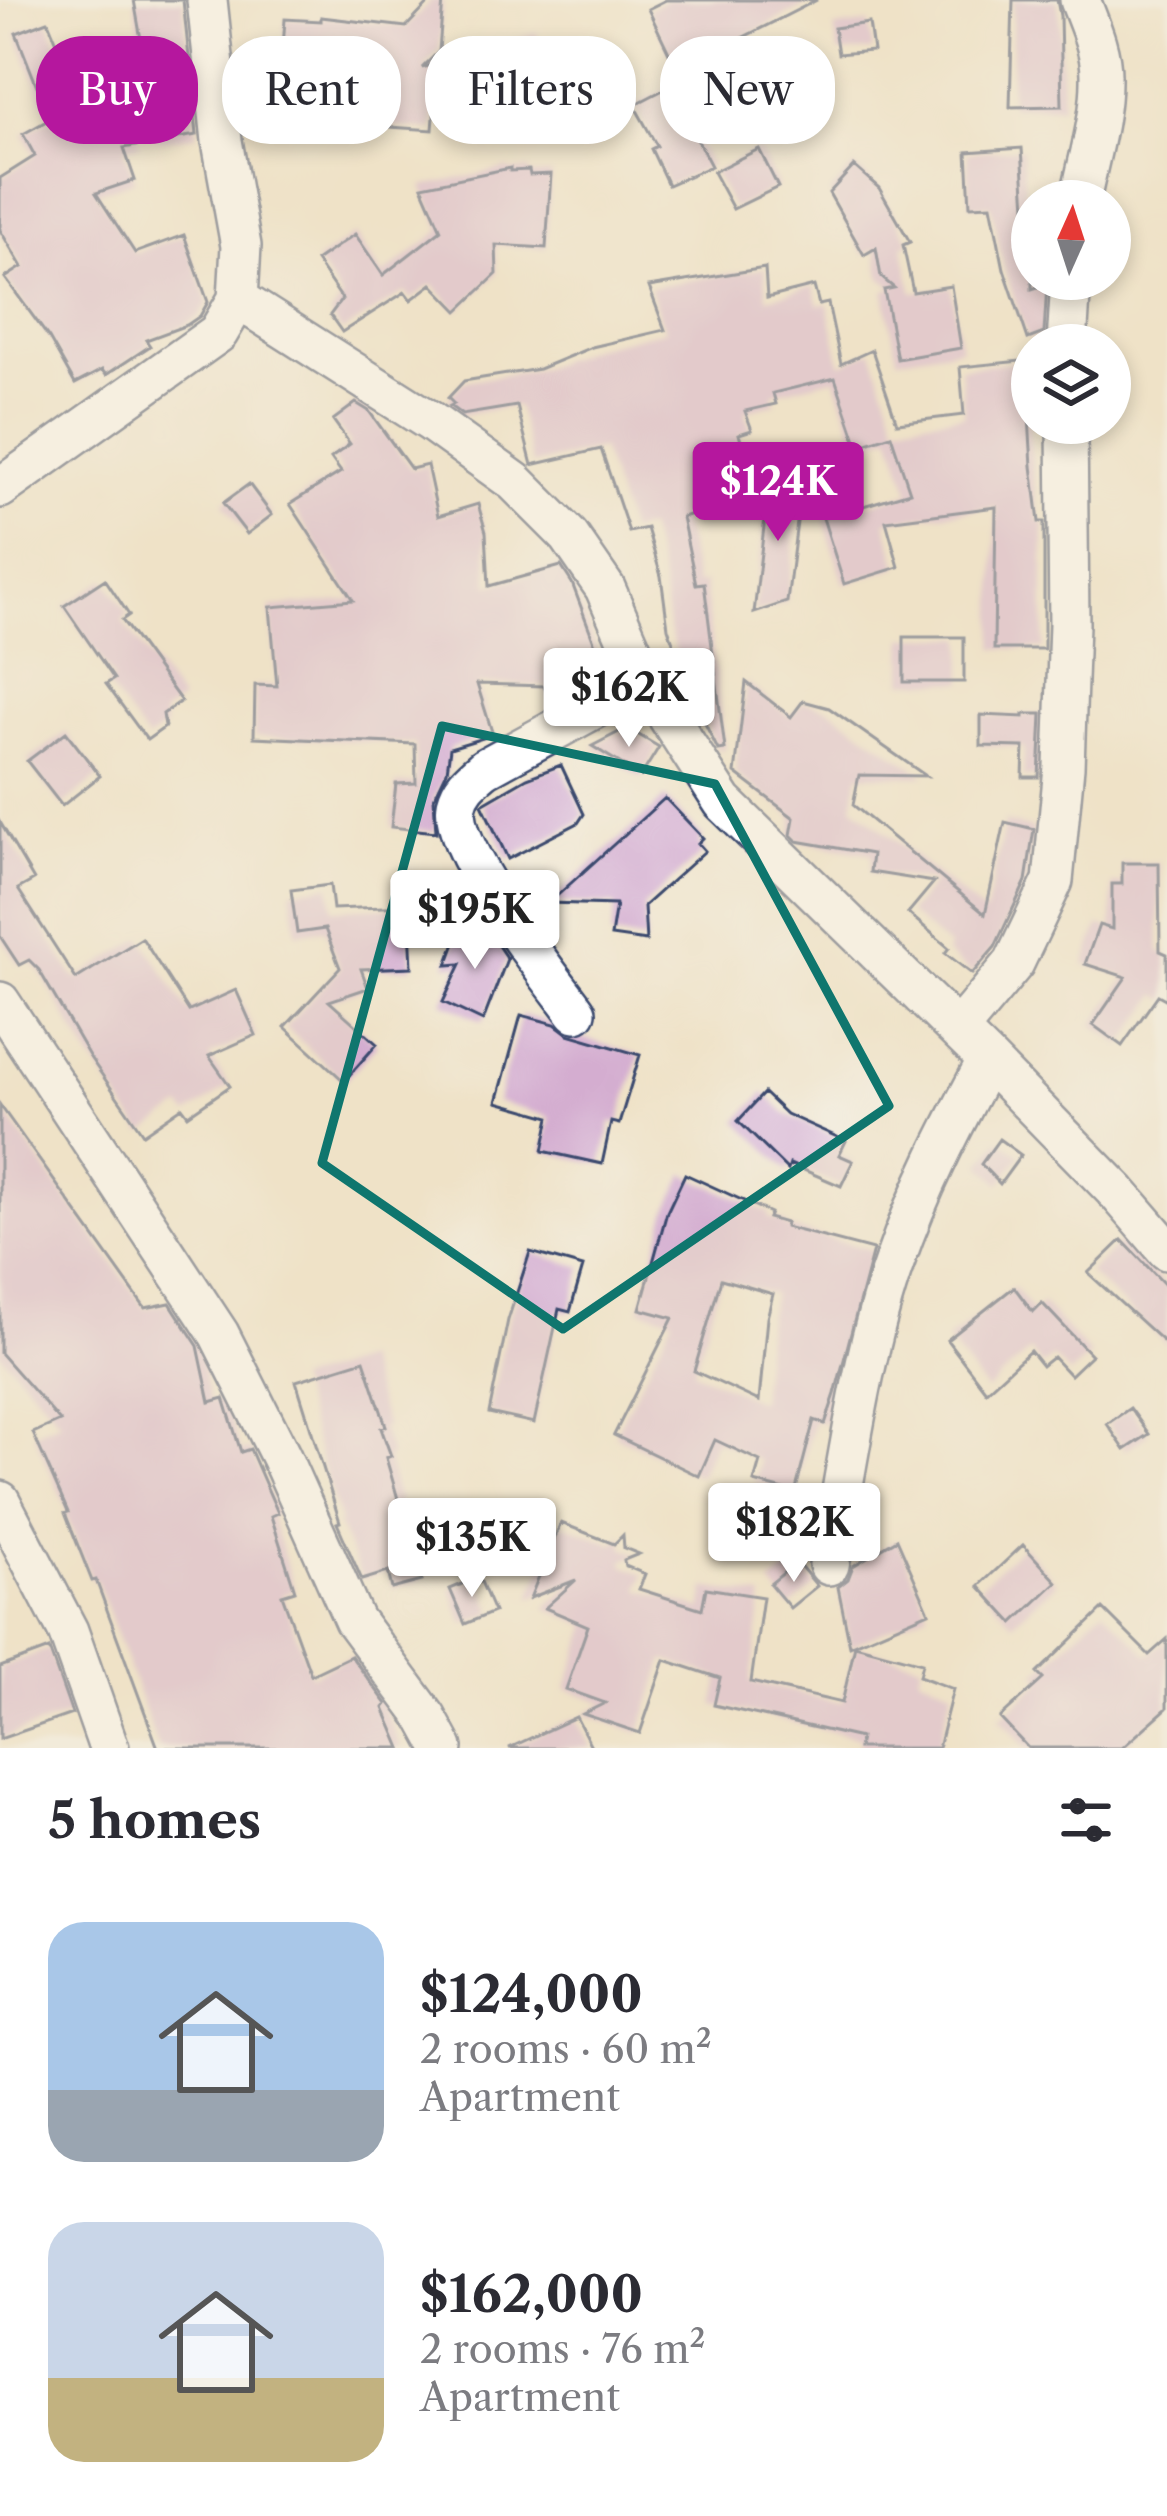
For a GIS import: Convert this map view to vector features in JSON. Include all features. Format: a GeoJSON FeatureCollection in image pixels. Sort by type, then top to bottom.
{"type":"FeatureCollection","features":[{"type":"Feature","properties":{"kind":"street"},"geometry":{"type":"LineString","coordinates":[[0,488],[218,333],[238,299],[241,246],[222,141],[207,0]]}},
{"type":"Feature","properties":{"kind":"street"},"geometry":{"type":"LineString","coordinates":[[1080,0],[1102,73],[1084,180]]}},
{"type":"Feature","properties":{"kind":"street"},"geometry":{"type":"LineString","coordinates":[[238,299],[372,382],[514,482],[569,536],[605,588],[645,681],[723,802],[988,1060],[1167,1250]]}},
{"type":"Feature","properties":{"kind":"street"},"geometry":{"type":"LineString","coordinates":[[958,1030],[1014,963],[1053,881],[1064,766],[1069,623],[1067,444]]}},
{"type":"Feature","properties":{"kind":"street"},"geometry":{"type":"LineString","coordinates":[[576,1012],[506,916],[463,840],[456,808],[465,785],[485,768],[645,681]]}},
{"type":"Feature","properties":{"kind":"street"},"geometry":{"type":"LineString","coordinates":[[0,1002],[219,1334],[354,1620],[426,1717],[442,1748]]}},
{"type":"Feature","properties":{"kind":"street"},"geometry":{"type":"LineString","coordinates":[[829,1565],[861,1394],[893,1263],[934,1160],[988,1060]]}},
{"type":"Feature","properties":{"kind":"street"},"geometry":{"type":"LineString","coordinates":[[0,1502],[68,1630],[109,1748]]}},
{"type":"Feature","properties":{"kind":"highlighted area"},"geometry":{"type":"Polygon","coordinates":[[[442,726],[715,784],[889,1106],[563,1329],[322,1163],[442,726]]]}},
{"type":"Feature","properties":{"kind":"building"},"geometry":{"type":"Polygon","coordinates":[[[134,0],[183,0],[187,36],[140,36],[134,0]]]}},
{"type":"Feature","properties":{"kind":"building"},"geometry":{"type":"Polygon","coordinates":[[[432,0],[443,0],[440,36],[425,36],[425,129],[401,128],[401,36],[284,36],[285,19],[321,21],[321,17],[406,27],[432,0]]]}},
{"type":"Feature","properties":{"kind":"building"},"geometry":{"type":"Polygon","coordinates":[[[666,0],[817,0],[746,36],[661,36],[648,9],[666,0]]]}},
{"type":"Feature","properties":{"kind":"building"},"geometry":{"type":"Polygon","coordinates":[[[1013,0],[1057,0],[1062,106],[1010,107],[1013,0]]]}},
{"type":"Feature","properties":{"kind":"building"},"geometry":{"type":"Polygon","coordinates":[[[48,21],[54,36],[36,36],[36,84],[16,33],[48,21]]]}},
{"type":"Feature","properties":{"kind":"building"},"geometry":{"type":"Polygon","coordinates":[[[869,23],[873,51],[838,54],[834,28],[869,23]]]}},
{"type":"Feature","properties":{"kind":"building"},"geometry":{"type":"Polygon","coordinates":[[[660,91],[660,144],[700,144],[711,166],[668,185],[651,149],[657,146],[636,104],[660,91]]]}},
{"type":"Feature","properties":{"kind":"building"},"geometry":{"type":"Polygon","coordinates":[[[36,127],[36,144],[140,144],[124,148],[135,180],[96,193],[135,253],[184,235],[208,302],[200,316],[146,340],[150,346],[106,375],[102,370],[75,384],[49,338],[5,278],[22,267],[0,230],[0,178],[35,156],[23,134],[36,127]]]}},
{"type":"Feature","properties":{"kind":"building"},"geometry":{"type":"Polygon","coordinates":[[[1022,148],[1024,180],[1011,180],[1011,289],[991,205],[970,206],[967,152],[1022,148]]]}},
{"type":"Feature","properties":{"kind":"building"},"geometry":{"type":"Polygon","coordinates":[[[759,149],[778,187],[733,209],[713,172],[759,149]]]}},
{"type":"Feature","properties":{"kind":"building"},"geometry":{"type":"Polygon","coordinates":[[[854,166],[879,188],[910,242],[903,245],[913,292],[951,286],[961,348],[897,359],[884,290],[894,288],[881,277],[876,248],[864,255],[829,193],[854,166]]]}},
{"type":"Feature","properties":{"kind":"building"},"geometry":{"type":"Polygon","coordinates":[[[510,168],[529,170],[530,175],[551,174],[546,248],[496,245],[497,274],[458,311],[432,284],[411,300],[405,292],[342,332],[330,315],[342,299],[316,261],[355,234],[383,275],[441,230],[422,186],[510,168]]]}},
{"type":"Feature","properties":{"kind":"building"},"geometry":{"type":"Polygon","coordinates":[[[765,268],[767,298],[814,286],[819,305],[828,303],[841,364],[872,350],[897,423],[964,415],[960,367],[1011,362],[1011,444],[1031,444],[1039,522],[1044,522],[1044,649],[994,649],[996,507],[886,521],[899,567],[844,584],[823,518],[910,492],[891,435],[858,446],[835,378],[773,393],[776,404],[745,411],[752,430],[739,434],[755,495],[682,517],[696,584],[704,583],[725,749],[718,750],[691,695],[668,628],[661,576],[647,528],[629,532],[601,449],[532,465],[517,406],[462,415],[448,398],[464,381],[539,369],[592,347],[665,330],[649,287],[765,268]]]}},
{"type":"Feature","properties":{"kind":"building"},"geometry":{"type":"Polygon","coordinates":[[[1015,300],[1046,300],[1045,324],[1023,324],[1015,300]]]}},
{"type":"Feature","properties":{"kind":"building"},"geometry":{"type":"Polygon","coordinates":[[[356,403],[369,411],[411,469],[427,465],[438,516],[478,504],[486,532],[489,586],[561,566],[605,671],[604,676],[550,702],[544,686],[477,684],[493,735],[450,748],[447,771],[434,798],[436,832],[391,827],[396,784],[416,783],[415,744],[254,737],[255,685],[277,686],[270,607],[353,600],[290,504],[341,472],[331,458],[350,444],[333,420],[356,403]]]}},
{"type":"Feature","properties":{"kind":"building"},"geometry":{"type":"Polygon","coordinates":[[[796,478],[800,498],[787,602],[754,613],[769,483],[796,478]]]}},
{"type":"Feature","properties":{"kind":"building"},"geometry":{"type":"Polygon","coordinates":[[[249,484],[272,515],[247,534],[223,503],[249,484]]]}},
{"type":"Feature","properties":{"kind":"building"},"geometry":{"type":"Polygon","coordinates":[[[105,579],[129,615],[122,620],[181,701],[163,714],[165,727],[147,740],[106,684],[114,679],[64,606],[105,579]]]}},
{"type":"Feature","properties":{"kind":"building"},"geometry":{"type":"Polygon","coordinates":[[[904,637],[964,637],[964,682],[904,682],[904,637]]]}},
{"type":"Feature","properties":{"kind":"building"},"geometry":{"type":"Polygon","coordinates":[[[746,682],[791,717],[803,701],[829,708],[926,776],[859,775],[853,805],[985,914],[1005,822],[1034,829],[1026,881],[995,947],[972,974],[908,913],[934,882],[870,872],[872,854],[797,841],[791,835],[794,818],[735,773],[746,682]]]}},
{"type":"Feature","properties":{"kind":"building"},"geometry":{"type":"Polygon","coordinates":[[[1042,714],[1039,777],[1023,777],[1024,747],[981,746],[981,715],[1042,714]]]}},
{"type":"Feature","properties":{"kind":"building"},"geometry":{"type":"Polygon","coordinates":[[[627,728],[659,747],[641,776],[592,746],[627,728]]]}},
{"type":"Feature","properties":{"kind":"building"},"geometry":{"type":"Polygon","coordinates":[[[66,732],[100,776],[62,806],[27,761],[66,732]]]}},
{"type":"Feature","properties":{"kind":"building"},"geometry":{"type":"Polygon","coordinates":[[[561,765],[584,814],[578,823],[508,859],[482,804],[561,765]]]}},
{"type":"Feature","properties":{"kind":"building"},"geometry":{"type":"Polygon","coordinates":[[[665,798],[703,838],[698,843],[705,851],[644,906],[646,941],[611,936],[616,905],[549,903],[665,798]]]}},
{"type":"Feature","properties":{"kind":"building"},"geometry":{"type":"Polygon","coordinates":[[[0,822],[34,880],[18,889],[76,979],[142,938],[189,1011],[236,990],[256,1035],[209,1056],[230,1086],[188,1115],[182,1107],[143,1134],[89,1056],[39,970],[29,960],[19,965],[0,936],[0,822]]]}},
{"type":"Feature","properties":{"kind":"building"},"geometry":{"type":"Polygon","coordinates":[[[1122,863],[1159,863],[1160,951],[1167,954],[1167,1000],[1158,995],[1122,1046],[1093,1025],[1126,977],[1085,964],[1099,925],[1112,929],[1112,884],[1122,884],[1122,863]]]}},
{"type":"Feature","properties":{"kind":"building"},"geometry":{"type":"Polygon","coordinates":[[[330,885],[333,909],[409,906],[412,967],[361,969],[368,988],[329,1001],[377,1044],[344,1081],[285,1027],[340,968],[325,929],[297,933],[291,890],[330,885]]]}},
{"type":"Feature","properties":{"kind":"building"},"geometry":{"type":"Polygon","coordinates":[[[462,924],[490,934],[507,959],[483,1021],[443,1002],[461,964],[447,965],[462,924]]]}},
{"type":"Feature","properties":{"kind":"building"},"geometry":{"type":"Polygon","coordinates":[[[521,1015],[640,1055],[619,1124],[611,1122],[602,1164],[543,1151],[550,1117],[497,1102],[521,1015]]]}},
{"type":"Feature","properties":{"kind":"building"},"geometry":{"type":"Polygon","coordinates":[[[764,1093],[786,1114],[846,1141],[839,1155],[853,1161],[841,1186],[790,1164],[788,1170],[738,1121],[764,1093]]]}},
{"type":"Feature","properties":{"kind":"building"},"geometry":{"type":"Polygon","coordinates":[[[0,1105],[145,1308],[170,1303],[198,1346],[210,1402],[224,1398],[241,1452],[250,1449],[278,1513],[271,1516],[295,1591],[282,1595],[311,1675],[351,1656],[387,1704],[384,1708],[401,1748],[158,1748],[96,1580],[92,1581],[33,1433],[60,1421],[0,1353],[0,1105]]]}},
{"type":"Feature","properties":{"kind":"building"},"geometry":{"type":"Polygon","coordinates":[[[999,1139],[1021,1155],[1000,1184],[981,1164],[999,1139]]]}},
{"type":"Feature","properties":{"kind":"building"},"geometry":{"type":"Polygon","coordinates":[[[685,1174],[770,1213],[768,1218],[786,1223],[785,1227],[873,1250],[835,1394],[825,1424],[814,1420],[795,1493],[754,1482],[760,1461],[715,1440],[699,1476],[614,1435],[673,1318],[640,1309],[667,1212],[685,1174]],[[721,1279],[694,1371],[759,1401],[773,1294],[721,1279]]]}},
{"type":"Feature","properties":{"kind":"building"},"geometry":{"type":"Polygon","coordinates":[[[1122,1240],[1167,1287],[1167,1345],[1088,1273],[1122,1240]]]}},
{"type":"Feature","properties":{"kind":"building"},"geometry":{"type":"Polygon","coordinates":[[[530,1252],[583,1267],[570,1312],[559,1309],[534,1423],[489,1413],[508,1320],[530,1252]]]}},
{"type":"Feature","properties":{"kind":"building"},"geometry":{"type":"Polygon","coordinates":[[[1014,1287],[1033,1312],[1042,1303],[1091,1355],[1070,1375],[1053,1357],[1042,1366],[1030,1351],[986,1391],[947,1340],[1014,1287]]]}},
{"type":"Feature","properties":{"kind":"building"},"geometry":{"type":"Polygon","coordinates":[[[364,1360],[386,1426],[381,1428],[391,1456],[386,1458],[422,1581],[392,1589],[388,1572],[362,1580],[337,1523],[296,1381],[364,1360]]]}},
{"type":"Feature","properties":{"kind":"building"},"geometry":{"type":"Polygon","coordinates":[[[1130,1408],[1149,1434],[1125,1450],[1107,1424],[1130,1408]]]}},
{"type":"Feature","properties":{"kind":"building"},"geometry":{"type":"Polygon","coordinates":[[[561,1523],[614,1544],[623,1535],[624,1548],[639,1554],[624,1560],[625,1566],[645,1574],[639,1589],[702,1609],[706,1588],[763,1597],[751,1682],[842,1703],[855,1645],[922,1663],[919,1676],[953,1689],[938,1748],[858,1748],[860,1738],[714,1705],[720,1678],[665,1660],[640,1733],[583,1714],[605,1703],[566,1689],[588,1626],[545,1608],[576,1580],[530,1598],[561,1523]]]}},
{"type":"Feature","properties":{"kind":"building"},"geometry":{"type":"Polygon","coordinates":[[[897,1539],[929,1612],[850,1646],[838,1587],[853,1566],[897,1539]]]}},
{"type":"Feature","properties":{"kind":"building"},"geometry":{"type":"Polygon","coordinates":[[[1023,1545],[1057,1582],[1013,1623],[979,1586],[1023,1545]]]}},
{"type":"Feature","properties":{"kind":"building"},"geometry":{"type":"Polygon","coordinates":[[[797,1562],[817,1586],[790,1608],[770,1584],[797,1562]]]}},
{"type":"Feature","properties":{"kind":"building"},"geometry":{"type":"Polygon","coordinates":[[[479,1577],[494,1612],[465,1624],[450,1589],[479,1577]]]}},
{"type":"Feature","properties":{"kind":"building"},"geometry":{"type":"Polygon","coordinates":[[[1103,1609],[1149,1655],[1167,1639],[1167,1708],[1122,1748],[1028,1748],[1000,1718],[1043,1679],[1037,1673],[1103,1609]]]}},
{"type":"Feature","properties":{"kind":"building"},"geometry":{"type":"Polygon","coordinates":[[[49,1649],[72,1714],[0,1739],[0,1667],[49,1649]]]}},
{"type":"Feature","properties":{"kind":"building"},"geometry":{"type":"Polygon","coordinates":[[[576,1717],[592,1748],[509,1748],[576,1717]]]}}]}
